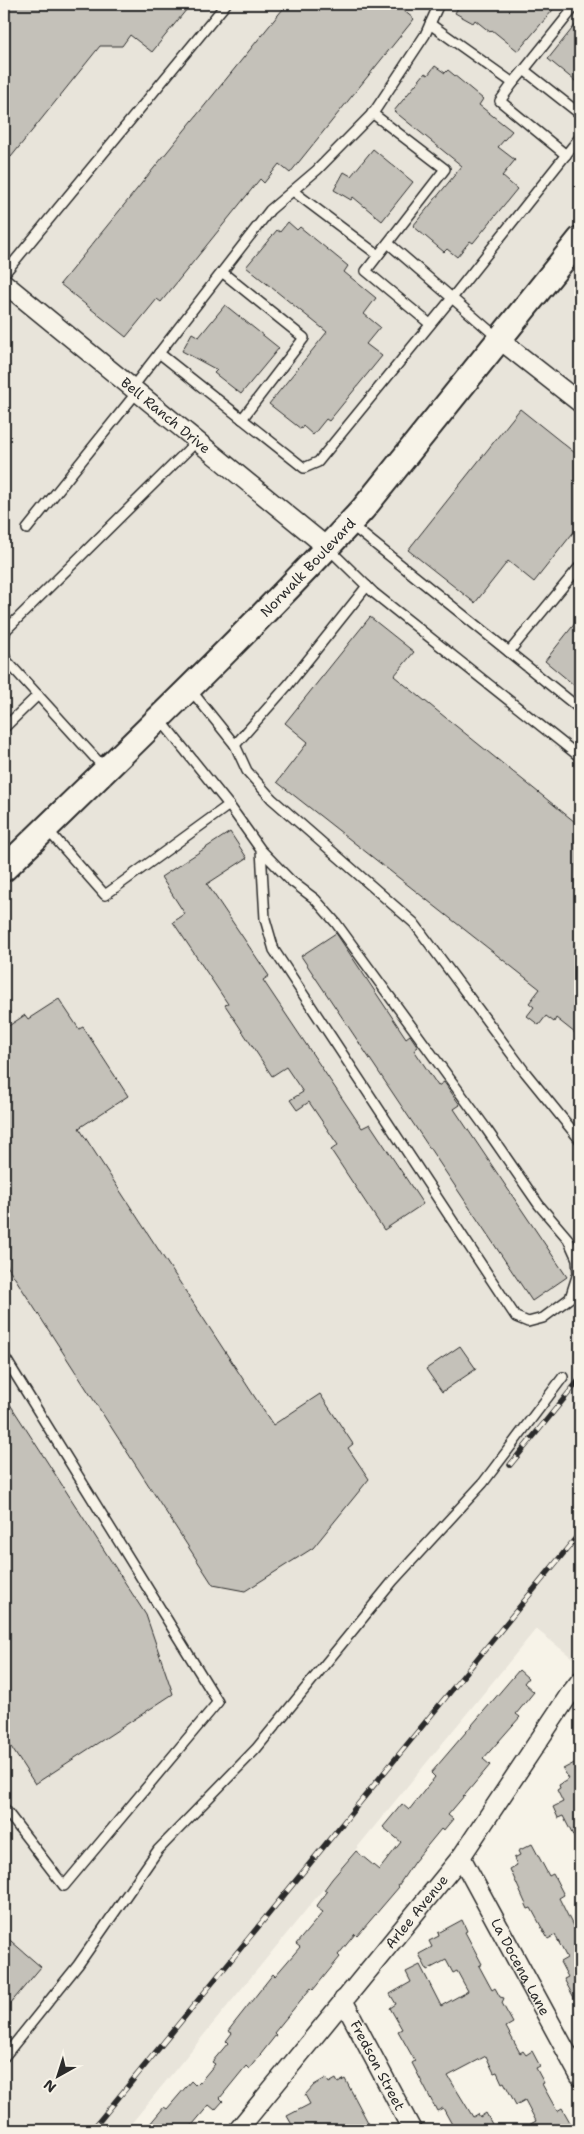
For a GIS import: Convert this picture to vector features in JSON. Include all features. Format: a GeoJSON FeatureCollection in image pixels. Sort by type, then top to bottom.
{"type":"FeatureCollection","features":[{"type":"Feature","properties":{"kind":"main road","name":"Norwalk Boulevard"},"geometry":{"type":"LineString","coordinates":[[4,869],[190,689],[350,524],[580,239]]}},
{"type":"Feature","properties":{"kind":"street","name":"Bell Ranch Drive"},"geometry":{"type":"LineString","coordinates":[[4,283],[328,548]]}},
{"type":"Feature","properties":{"kind":"street"},"geometry":{"type":"LineString","coordinates":[[500,340],[580,403]]}},
{"type":"Feature","properties":{"kind":"street","name":"Arlee Avenue"},"geometry":{"type":"LineString","coordinates":[[238,2130],[461,1857],[577,1693]]}},
{"type":"Feature","properties":{"kind":"street","name":"La Docena Lane"},"geometry":{"type":"LineString","coordinates":[[461,1857],[580,2077]]}},
{"type":"Feature","properties":{"kind":"street","name":"Fredson Street"},"geometry":{"type":"LineString","coordinates":[[343,2000],[412,2130]]}},
{"type":"Feature","properties":{"kind":"lane"},"geometry":{"type":"LineString","coordinates":[[4,274],[226,4]]}},
{"type":"Feature","properties":{"kind":"lane"},"geometry":{"type":"LineString","coordinates":[[26,529],[135,390],[159,353],[270,210],[317,170],[372,113],[425,36],[439,4]]}},
{"type":"Feature","properties":{"kind":"lane"},"geometry":{"type":"LineString","coordinates":[[566,155],[500,101],[577,4]]}},
{"type":"Feature","properties":{"kind":"lane"},"geometry":{"type":"LineString","coordinates":[[430,24],[513,83]]}},
{"type":"Feature","properties":{"kind":"lane"},"geometry":{"type":"LineString","coordinates":[[524,70],[580,114]]}},
{"type":"Feature","properties":{"kind":"lane"},"geometry":{"type":"LineString","coordinates":[[372,113],[445,169],[366,272],[430,324]]}},
{"type":"Feature","properties":{"kind":"lane"},"geometry":{"type":"LineString","coordinates":[[159,353],[304,468],[318,462],[580,140]]}},
{"type":"Feature","properties":{"kind":"lane"},"geometry":{"type":"LineString","coordinates":[[293,191],[378,255]]}},
{"type":"Feature","properties":{"kind":"lane"},"geometry":{"type":"LineString","coordinates":[[388,243],[500,340]]}},
{"type":"Feature","properties":{"kind":"lane"},"geometry":{"type":"LineString","coordinates":[[222,272],[304,338],[242,419]]}},
{"type":"Feature","properties":{"kind":"lane"},"geometry":{"type":"LineString","coordinates":[[4,637],[6,630],[198,441]]}},
{"type":"Feature","properties":{"kind":"lane"},"geometry":{"type":"LineString","coordinates":[[350,524],[580,710]]}},
{"type":"Feature","properties":{"kind":"lane"},"geometry":{"type":"LineString","coordinates":[[328,548],[367,586],[580,756]]}},
{"type":"Feature","properties":{"kind":"lane"},"geometry":{"type":"LineString","coordinates":[[509,652],[580,566]]}},
{"type":"Feature","properties":{"kind":"lane"},"geometry":{"type":"LineString","coordinates":[[235,745],[288,685],[367,586]]}},
{"type":"Feature","properties":{"kind":"lane"},"geometry":{"type":"LineString","coordinates":[[4,653],[6,660],[106,770]]}},
{"type":"Feature","properties":{"kind":"lane"},"geometry":{"type":"LineString","coordinates":[[190,689],[235,745],[247,771],[272,799],[414,923],[525,1072],[580,1140]]}},
{"type":"Feature","properties":{"kind":"lane"},"geometry":{"type":"LineString","coordinates":[[4,728],[38,695]]}},
{"type":"Feature","properties":{"kind":"lane"},"geometry":{"type":"LineString","coordinates":[[159,718],[229,806],[261,850],[290,880],[314,899],[336,923],[479,1119],[539,1205],[568,1239],[577,1259],[578,1273],[570,1298],[543,1318],[528,1322],[516,1317],[274,950],[265,919],[261,850]]}},
{"type":"Feature","properties":{"kind":"lane"},"geometry":{"type":"LineString","coordinates":[[46,828],[105,895],[229,806]]}},
{"type":"Feature","properties":{"kind":"lane"},"geometry":{"type":"LineString","coordinates":[[4,1356],[218,1702],[64,1886],[4,1808]]}},
{"type":"Feature","properties":{"kind":"lane"},"geometry":{"type":"LineString","coordinates":[[4,2057],[78,1965],[158,1850],[256,1749],[393,1582],[483,1483],[563,1377]]}},
{"type":"Feature","properties":{"kind":"shaded area"},"geometry":{"type":"Polygon","coordinates":[[[4,4],[580,4],[580,1664],[536,1629],[126,2130],[4,2130],[4,4]]]}},
{"type":"Feature","properties":{"kind":"building"},"geometry":{"type":"Polygon","coordinates":[[[4,4],[191,4],[152,52],[130,35],[122,46],[100,46],[11,157],[4,151],[4,4]]]}},
{"type":"Feature","properties":{"kind":"building"},"geometry":{"type":"Polygon","coordinates":[[[287,4],[408,4],[403,10],[414,19],[290,173],[279,164],[264,183],[260,179],[161,302],[157,299],[126,337],[60,284],[287,4]]]}},
{"type":"Feature","properties":{"kind":"building"},"geometry":{"type":"Polygon","coordinates":[[[460,4],[558,4],[518,51],[492,30],[490,32],[475,20],[473,23],[455,13],[460,4]]]}},
{"type":"Feature","properties":{"kind":"building"},"geometry":{"type":"Polygon","coordinates":[[[580,19],[580,85],[548,59],[580,19]]]}},
{"type":"Feature","properties":{"kind":"building"},"geometry":{"type":"Polygon","coordinates":[[[435,66],[445,73],[448,70],[483,99],[479,105],[512,131],[498,147],[515,160],[502,176],[517,189],[473,243],[470,241],[457,257],[447,249],[444,252],[413,226],[462,166],[394,111],[425,73],[428,75],[435,66]]]}},
{"type":"Feature","properties":{"kind":"building"},"geometry":{"type":"Polygon","coordinates":[[[373,149],[413,182],[382,221],[353,197],[351,200],[334,190],[344,172],[351,176],[373,149]]]}},
{"type":"Feature","properties":{"kind":"building"},"geometry":{"type":"Polygon","coordinates":[[[288,222],[297,230],[300,227],[348,266],[344,272],[376,298],[364,314],[380,327],[366,344],[382,356],[329,421],[326,419],[313,435],[303,426],[301,429],[269,404],[327,332],[246,267],[277,230],[280,232],[288,222]]]}},
{"type":"Feature","properties":{"kind":"building"},"geometry":{"type":"Polygon","coordinates":[[[225,305],[279,348],[241,394],[214,373],[217,370],[182,351],[192,333],[199,337],[225,305]]]}},
{"type":"Feature","properties":{"kind":"building"},"geometry":{"type":"Polygon","coordinates":[[[520,409],[580,457],[580,524],[534,582],[508,561],[475,603],[408,550],[520,409]]]}},
{"type":"Feature","properties":{"kind":"building"},"geometry":{"type":"Polygon","coordinates":[[[370,617],[414,652],[394,676],[580,826],[580,1037],[556,1018],[554,1022],[546,1016],[539,1025],[527,1016],[534,1007],[529,1003],[540,989],[277,782],[308,742],[285,723],[370,617]]]}},
{"type":"Feature","properties":{"kind":"building"},"geometry":{"type":"Polygon","coordinates":[[[580,617],[580,690],[545,661],[580,617]]]}},
{"type":"Feature","properties":{"kind":"building"},"geometry":{"type":"Polygon","coordinates":[[[230,832],[247,858],[207,884],[269,976],[263,980],[362,1128],[370,1124],[423,1204],[384,1230],[331,1150],[338,1145],[309,1102],[297,1110],[290,1100],[303,1092],[286,1067],[272,1076],[225,1005],[228,1004],[173,922],[185,914],[161,877],[230,832]]]}},
{"type":"Feature","properties":{"kind":"building"},"geometry":{"type":"Polygon","coordinates":[[[336,933],[406,1038],[410,1035],[418,1047],[414,1050],[438,1086],[444,1082],[460,1105],[454,1109],[567,1277],[532,1301],[301,956],[336,933]]]}},
{"type":"Feature","properties":{"kind":"building"},"geometry":{"type":"Polygon","coordinates":[[[59,999],[79,1029],[83,1027],[128,1096],[79,1128],[273,1425],[320,1394],[353,1444],[348,1448],[369,1479],[313,1548],[245,1591],[213,1585],[4,1261],[4,1029],[25,1015],[28,1019],[59,999]]]}},
{"type":"Feature","properties":{"kind":"building"},"geometry":{"type":"Polygon","coordinates":[[[460,1346],[476,1369],[442,1392],[426,1369],[460,1346]]]}},
{"type":"Feature","properties":{"kind":"building"},"geometry":{"type":"Polygon","coordinates":[[[4,1395],[146,1615],[173,1694],[35,1784],[4,1736],[4,1395]]]}},
{"type":"Feature","properties":{"kind":"building"},"geometry":{"type":"Polygon","coordinates":[[[519,1670],[528,1678],[524,1683],[534,1692],[516,1714],[520,1717],[483,1759],[490,1765],[448,1815],[453,1819],[443,1831],[441,1829],[414,1862],[399,1887],[357,1936],[355,1934],[338,1955],[340,1957],[313,1990],[311,1988],[300,2001],[274,2033],[276,2035],[249,2069],[246,2066],[220,2098],[223,2101],[215,2110],[209,2105],[188,2130],[155,2130],[149,2125],[164,2107],[167,2109],[191,2081],[195,2085],[200,2082],[215,2064],[212,2062],[228,2043],[226,2041],[232,2033],[228,2031],[273,1974],[275,1976],[300,1947],[296,1944],[323,1912],[316,1907],[327,1892],[324,1890],[332,1879],[356,1851],[379,1870],[401,1842],[383,1827],[402,1804],[409,1810],[435,1777],[431,1773],[519,1670]]]}},
{"type":"Feature","properties":{"kind":"building"},"geometry":{"type":"Polygon","coordinates":[[[580,1760],[580,1849],[563,1816],[558,1818],[553,1807],[563,1802],[557,1790],[560,1788],[559,1785],[569,1779],[563,1769],[580,1760]]]}},
{"type":"Feature","properties":{"kind":"building"},"geometry":{"type":"Polygon","coordinates":[[[532,1844],[549,1876],[553,1874],[564,1895],[559,1898],[576,1932],[580,1929],[580,2009],[564,1979],[568,1977],[560,1962],[567,1958],[555,1935],[548,1939],[531,1908],[528,1909],[510,1869],[517,1865],[514,1858],[520,1855],[518,1851],[532,1844]]]}},
{"type":"Feature","properties":{"kind":"building"},"geometry":{"type":"Polygon","coordinates":[[[462,1920],[467,1931],[465,1932],[482,1964],[479,1966],[492,1990],[495,1988],[500,1997],[504,1998],[502,2003],[513,2023],[506,2027],[520,2053],[523,2051],[526,2055],[532,2051],[540,2066],[536,2068],[544,2083],[542,2084],[557,2111],[562,2108],[571,2124],[560,2130],[520,2130],[536,2121],[525,2100],[516,2105],[504,2082],[502,2083],[497,2072],[494,2073],[486,2056],[448,2076],[473,2117],[478,2114],[480,2117],[486,2113],[493,2126],[487,2130],[455,2130],[443,2108],[437,2111],[412,2063],[415,2061],[398,2031],[402,2029],[390,2008],[396,2004],[390,1994],[411,1982],[406,1972],[420,1965],[441,2006],[468,1991],[457,1971],[453,1973],[446,1960],[427,1970],[419,1954],[432,1947],[429,1941],[439,1936],[438,1933],[462,1920]]]}},
{"type":"Feature","properties":{"kind":"building"},"geometry":{"type":"Polygon","coordinates":[[[4,1935],[41,1967],[4,2011],[4,1935]]]}},
{"type":"Feature","properties":{"kind":"building"},"geometry":{"type":"Polygon","coordinates":[[[326,2078],[329,2083],[336,2079],[338,2083],[345,2079],[372,2130],[295,2130],[287,2116],[310,2104],[305,2095],[314,2085],[326,2078]]]}},
{"type":"Feature","properties":{"kind":"railway"},"geometry":{"type":"LineString","coordinates":[[510,1465],[580,1379]]}},
{"type":"Feature","properties":{"kind":"railway"},"geometry":{"type":"LineString","coordinates":[[92,2130],[580,1533]]}}]}
